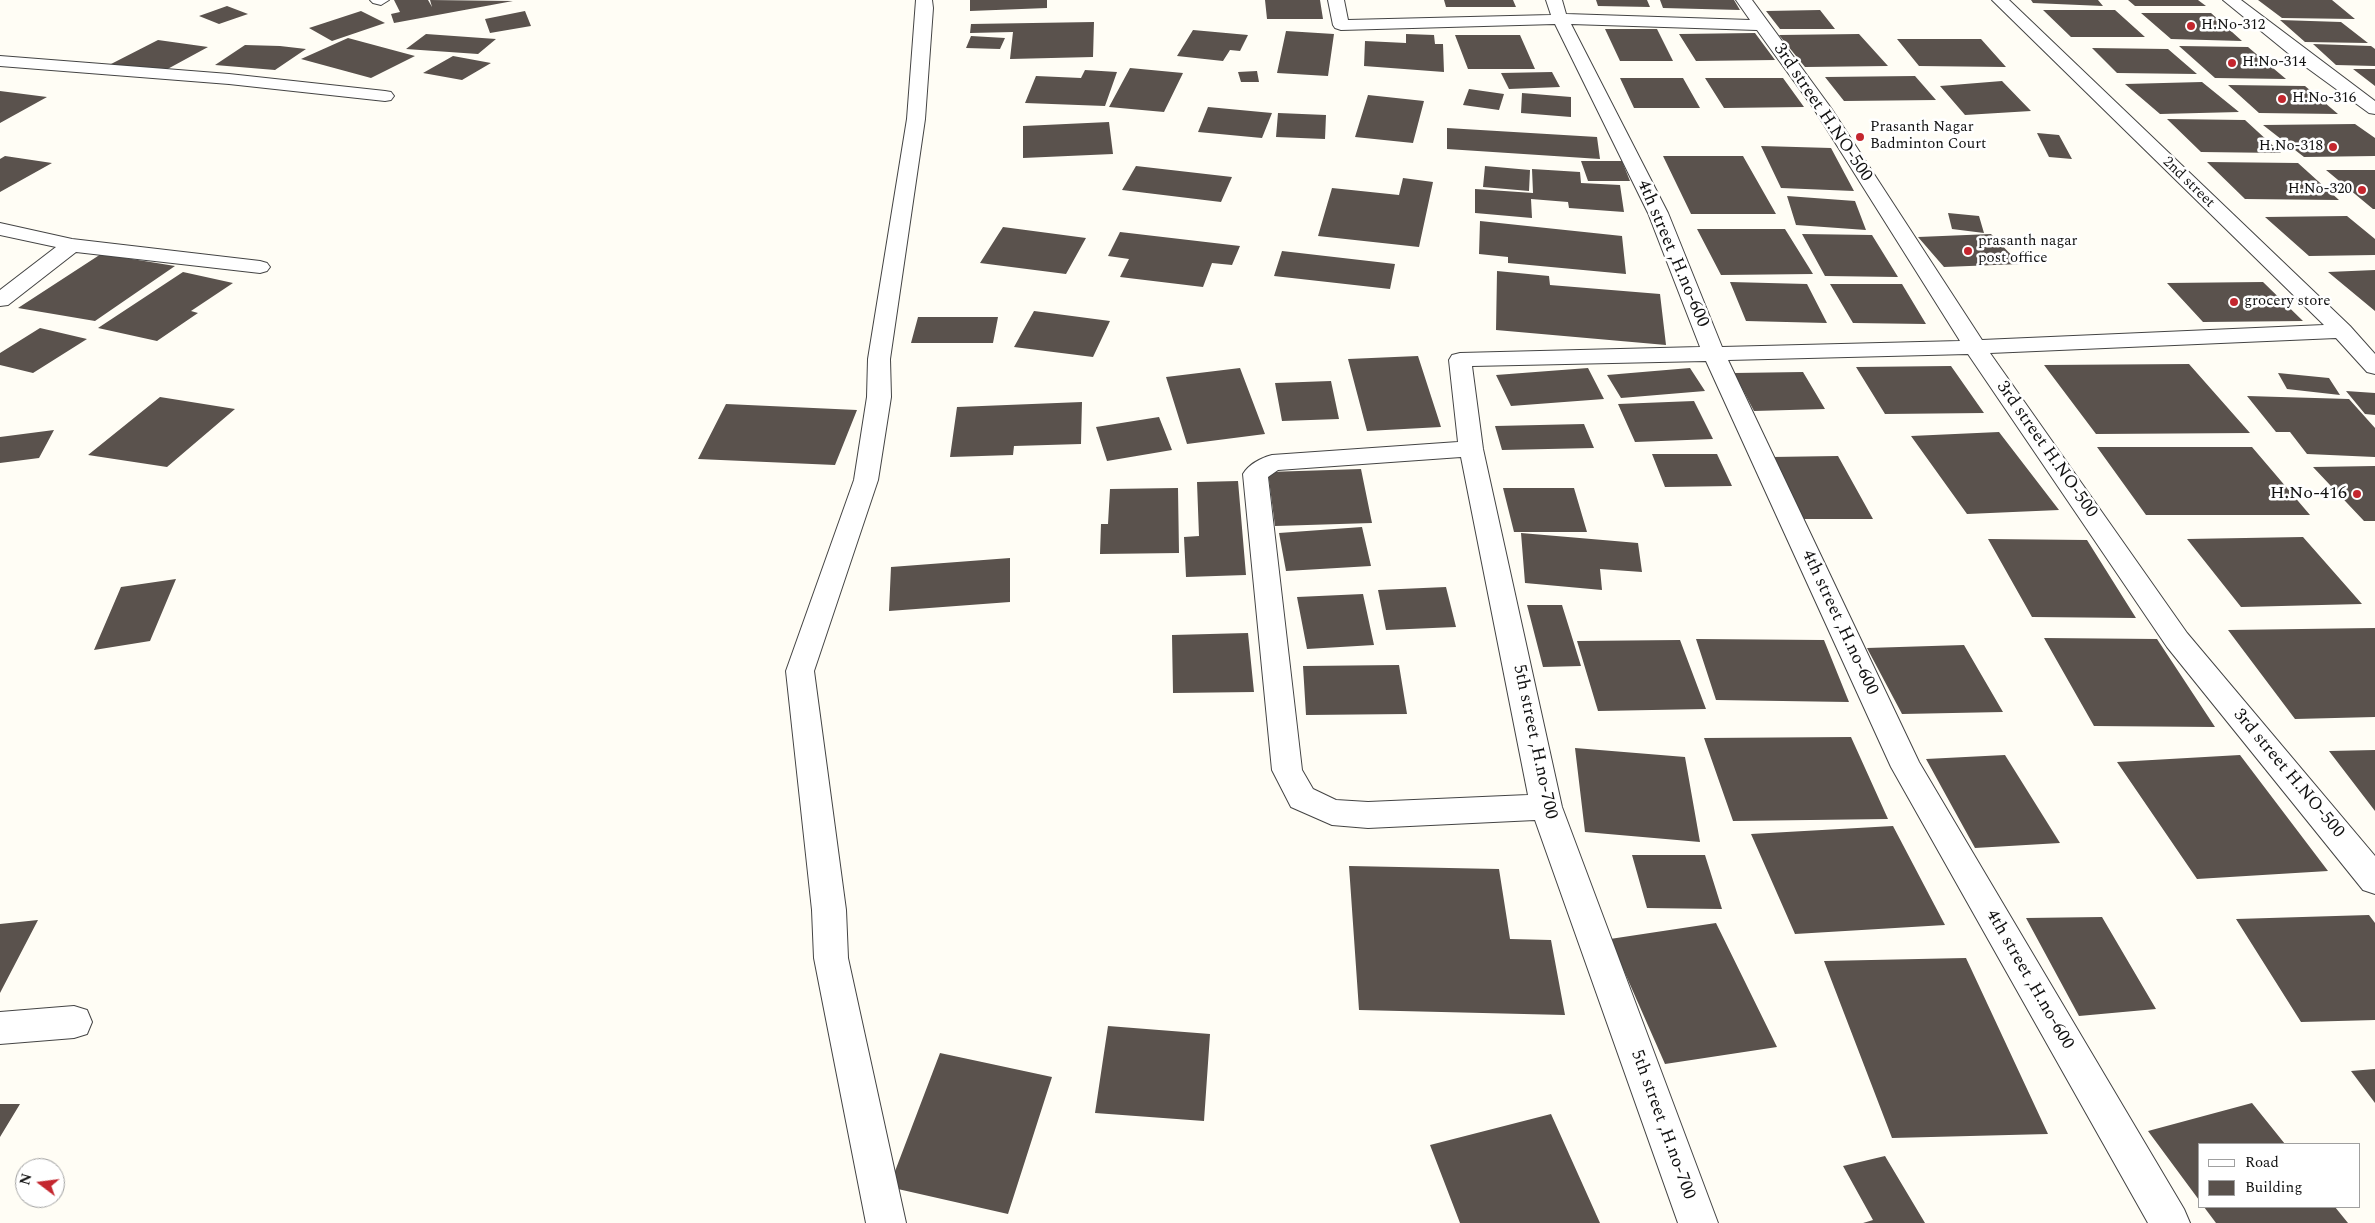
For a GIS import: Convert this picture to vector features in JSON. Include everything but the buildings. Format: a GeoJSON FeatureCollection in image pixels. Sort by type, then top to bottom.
{"type":"FeatureCollection","features":[{"type":"Feature","properties":{"kind":"street"},"geometry":{"type":"LineString","coordinates":[[886,1223],[831,958],[829,910],[800,671],[866,480],[879,397],[879,359],[916,119],[925,8],[924,0]]}},
{"type":"Feature","properties":{"kind":"street"},"geometry":{"type":"LineString","coordinates":[[1336,0],[1341,25],[1557,10],[1761,25]]}},
{"type":"Feature","properties":{"kind":"street","name":"3rd street H.NO-500"},"geometry":{"type":"LineString","coordinates":[[1744,0],[1822,108],[1975,347],[2177,640],[2375,880]]}},
{"type":"Feature","properties":{"kind":"street","name":"2nd street"},"geometry":{"type":"LineString","coordinates":[[2000,0],[2342,331],[2375,366]]}},
{"type":"Feature","properties":{"kind":"street"},"geometry":{"type":"LineString","coordinates":[[2231,0],[2305,58],[2375,109]]}},
{"type":"Feature","properties":{"kind":"street","name":"4th street ,H.no-600"},"geometry":{"type":"LineString","coordinates":[[1557,10],[1658,213],[1714,354],[1906,767],[2170,1223]]}},
{"type":"Feature","properties":{"kind":"street"},"geometry":{"type":"LineString","coordinates":[[0,61],[229,79],[385,96]]}},
{"type":"Feature","properties":{"kind":"street"},"geometry":{"type":"LineString","coordinates":[[0,229],[72,245],[260,267]]}},
{"type":"Feature","properties":{"kind":"street"},"geometry":{"type":"LineString","coordinates":[[0,300],[72,245]]}},
{"type":"Feature","properties":{"kind":"street"},"geometry":{"type":"LineString","coordinates":[[1714,354],[1975,347],[2342,331]]}},
{"type":"Feature","properties":{"kind":"street","name":"5th street ,H.no-700"},"geometry":{"type":"LineString","coordinates":[[1698,1223],[1546,807],[1471,449],[1460,360],[1714,354]]}},
{"type":"Feature","properties":{"kind":"street"},"geometry":{"type":"LineString","coordinates":[[1471,449],[1272,463],[1255,474],[1287,770],[1302,798],[1332,812],[1368,815],[1546,807]]}},
{"type":"Feature","properties":{"kind":"street"},"geometry":{"type":"LineString","coordinates":[[0,1028],[74,1022]]}},
{"type":"Feature","properties":{"kind":"place","name":"H.No-312"},"geometry":{"type":"Point","coordinates":[2191,26]}},
{"type":"Feature","properties":{"kind":"place","name":"H.No-314"},"geometry":{"type":"Point","coordinates":[2232,63]}},
{"type":"Feature","properties":{"kind":"place","name":"H.No-316"},"geometry":{"type":"Point","coordinates":[2282,99]}},
{"type":"Feature","properties":{"kind":"place","name":"Prasanth Nagar Badminton Court"},"geometry":{"type":"Point","coordinates":[1860,137]}},
{"type":"Feature","properties":{"kind":"place","name":"H.No-318"},"geometry":{"type":"Point","coordinates":[2333,147]}},
{"type":"Feature","properties":{"kind":"place","name":"H.No-320"},"geometry":{"type":"Point","coordinates":[2362,190]}},
{"type":"Feature","properties":{"kind":"place","name":"prasanth nagar post office"},"geometry":{"type":"Point","coordinates":[1968,251]}},
{"type":"Feature","properties":{"kind":"place","name":"grocery store"},"geometry":{"type":"Point","coordinates":[2234,302]}},
{"type":"Feature","properties":{"kind":"place","name":"H.No-416"},"geometry":{"type":"Point","coordinates":[2357,494]}}]}
